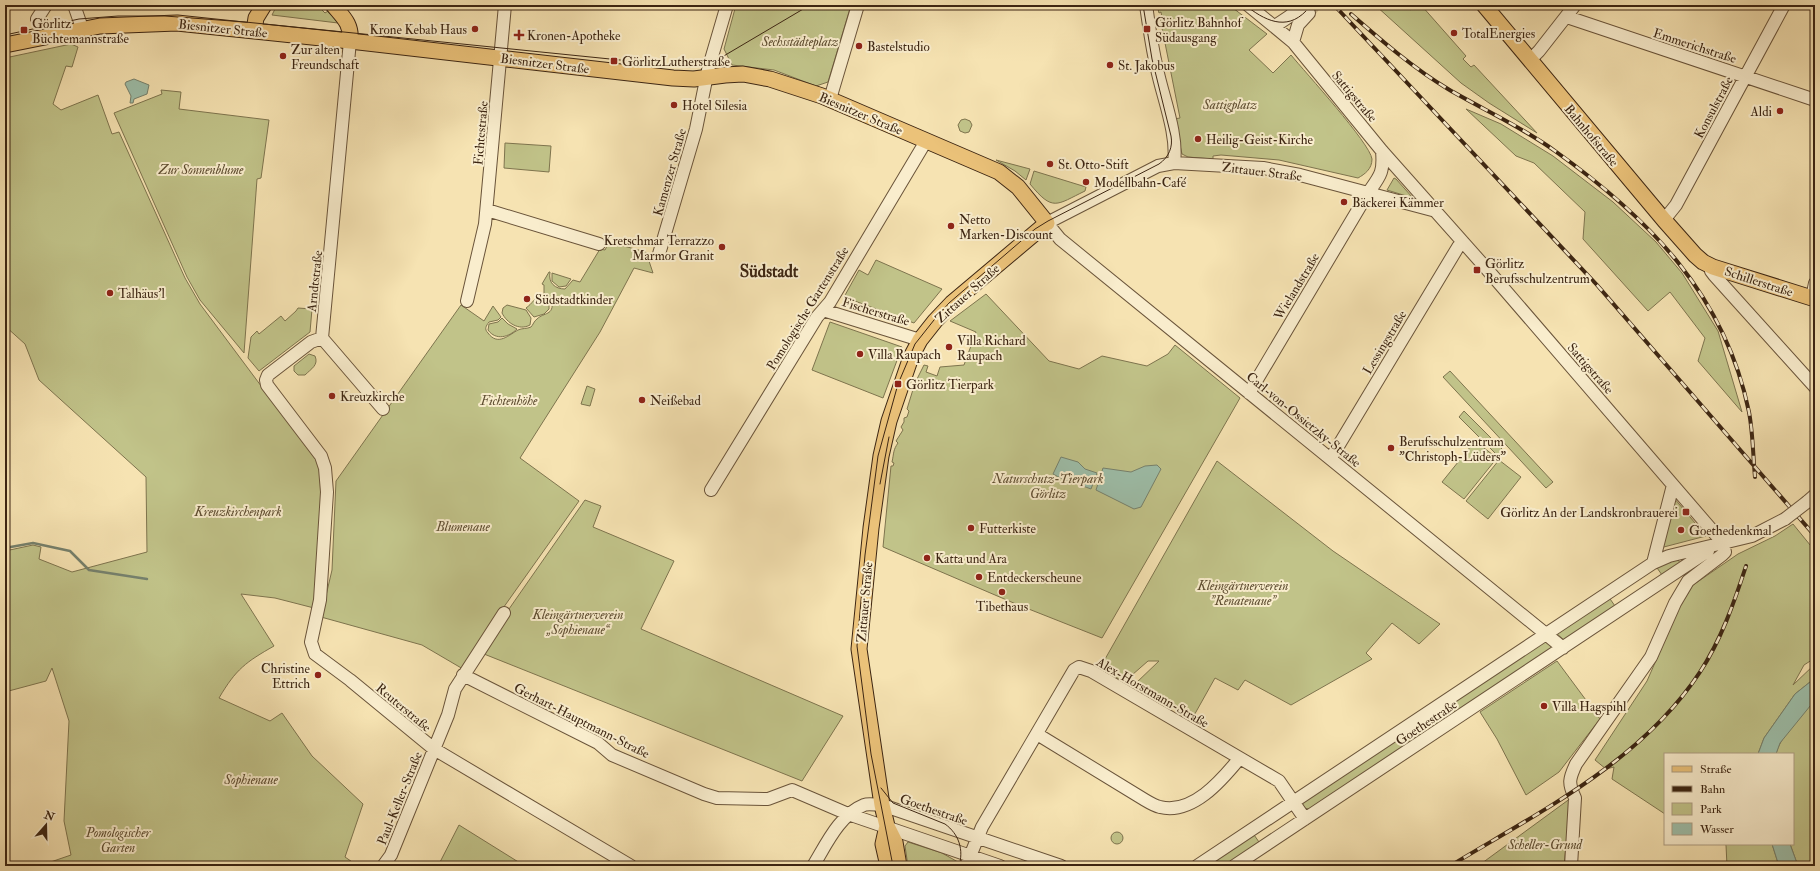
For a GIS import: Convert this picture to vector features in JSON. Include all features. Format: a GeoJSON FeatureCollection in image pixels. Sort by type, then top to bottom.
{"type":"FeatureCollection","features":[{"type":"Feature","properties":{"kind":"main road"},"geometry":{"type":"LineString","coordinates":[[254,31],[256,18],[264,5]]}},
{"type":"Feature","properties":{"kind":"main road"},"geometry":{"type":"LineString","coordinates":[[333,5],[350,25],[350,40]]}},
{"type":"Feature","properties":{"kind":"main road","name":"Bahnhofstraße"},"geometry":{"type":"LineString","coordinates":[[1484,5],[1664,220],[1695,255],[1707,264]]}},
{"type":"Feature","properties":{"kind":"main road","name":"Biesnitzer Straße"},"geometry":{"type":"LineString","coordinates":[[5,45],[82,28],[133,24],[176,23],[350,40],[672,78],[725,75],[756,76],[808,90],[1007,177],[1022,191],[1047,223]]}},
{"type":"Feature","properties":{"kind":"main road","name":"Zittauer Straße"},"geometry":{"type":"LineString","coordinates":[[899,866],[895,842],[887,826],[882,805],[860,666],[859,649],[881,456],[897,395],[906,369],[920,340],[952,303],[1047,223]]}},
{"type":"Feature","properties":{"kind":"main road","name":"Schillerstraße"},"geometry":{"type":"LineString","coordinates":[[1707,264],[1814,293]]}},
{"type":"Feature","properties":{"kind":"main road","name":"Zittauer Straße"},"geometry":{"type":"LineString","coordinates":[[887,826],[883,844],[888,866]]}},
{"type":"Feature","properties":{"kind":"street"},"geometry":{"type":"LineString","coordinates":[[37,19],[46,5]]}},
{"type":"Feature","properties":{"kind":"street"},"geometry":{"type":"LineString","coordinates":[[74,5],[82,28]]}},
{"type":"Feature","properties":{"kind":"street","name":"Fichtestraße"},"geometry":{"type":"LineString","coordinates":[[466,301],[487,210],[505,5]]}},
{"type":"Feature","properties":{"kind":"street","name":"Kamenzer Straße"},"geometry":{"type":"LineString","coordinates":[[660,254],[696,129],[706,77],[727,5]]}},
{"type":"Feature","properties":{"kind":"street"},"geometry":{"type":"LineString","coordinates":[[830,99],[858,5]]}},
{"type":"Feature","properties":{"kind":"street"},"geometry":{"type":"LineString","coordinates":[[1146,5],[1157,69],[1173,135],[1175,154],[1174,163]]}},
{"type":"Feature","properties":{"kind":"street","name":"Sattigstraße"},"geometry":{"type":"LineString","coordinates":[[1248,5],[1293,42],[1382,151],[1436,211],[1673,485],[1721,544]]}},
{"type":"Feature","properties":{"kind":"street"},"geometry":{"type":"LineString","coordinates":[[1530,60],[1538,53],[1575,5]]}},
{"type":"Feature","properties":{"kind":"street","name":"Konsulstraße"},"geometry":{"type":"LineString","coordinates":[[1664,220],[1676,204],[1784,5]]}},
{"type":"Feature","properties":{"kind":"street"},"geometry":{"type":"LineString","coordinates":[[1275,26],[1290,16],[1305,9]]}},
{"type":"Feature","properties":{"kind":"street"},"geometry":{"type":"LineString","coordinates":[[1293,42],[1305,9]]}},
{"type":"Feature","properties":{"kind":"street","name":"Emmerichstraße"},"geometry":{"type":"LineString","coordinates":[[1567,16],[1815,100]]}},
{"type":"Feature","properties":{"kind":"street","name":"Arndtstraße"},"geometry":{"type":"LineString","coordinates":[[322,338],[350,40]]}},
{"type":"Feature","properties":{"kind":"street","name":"Pomologische Gartenstraße"},"geometry":{"type":"LineString","coordinates":[[711,490],[823,310],[830,302],[926,141]]}},
{"type":"Feature","properties":{"kind":"street"},"geometry":{"type":"LineString","coordinates":[[1382,151],[1382,174],[1368,193],[1436,211]]}},
{"type":"Feature","properties":{"kind":"street","name":"Zittauer Straße"},"geometry":{"type":"LineString","coordinates":[[1047,223],[1158,166],[1174,163],[1263,168],[1300,175],[1368,193]]}},
{"type":"Feature","properties":{"kind":"street","name":"Wielandstraße"},"geometry":{"type":"LineString","coordinates":[[1249,393],[1368,193]]}},
{"type":"Feature","properties":{"kind":"street"},"geometry":{"type":"LineString","coordinates":[[487,210],[599,244]]}},
{"type":"Feature","properties":{"kind":"street","name":"Carl-von-Ossietzky-Straße"},"geometry":{"type":"LineString","coordinates":[[1047,223],[1060,239],[1546,634]]}},
{"type":"Feature","properties":{"kind":"street","name":"Lessingstraße"},"geometry":{"type":"LineString","coordinates":[[1331,458],[1458,247],[1463,242]]}},
{"type":"Feature","properties":{"kind":"street","name":"Bahnhofstraße"},"geometry":{"type":"LineString","coordinates":[[1707,264],[1714,275],[1815,386]]}},
{"type":"Feature","properties":{"kind":"street","name":"Fischerstraße"},"geometry":{"type":"LineString","coordinates":[[823,310],[920,340]]}},
{"type":"Feature","properties":{"kind":"street"},"geometry":{"type":"LineString","coordinates":[[322,338],[383,409]]}},
{"type":"Feature","properties":{"kind":"street","name":"Reuterstraße"},"geometry":{"type":"LineString","coordinates":[[322,338],[305,346],[268,375],[266,380],[267,385],[320,456],[325,468],[327,479],[320,600],[311,642],[315,654],[350,680],[434,749],[631,866]]}},
{"type":"Feature","properties":{"kind":"street"},"geometry":{"type":"LineString","coordinates":[[1653,563],[1673,485]]}},
{"type":"Feature","properties":{"kind":"street"},"geometry":{"type":"LineString","coordinates":[[1571,866],[1576,798],[1571,788],[1570,778],[1576,764],[1651,657],[1675,603],[1688,581],[1722,556],[1725,552],[1721,544],[1752,536],[1785,519],[1811,498]]}},
{"type":"Feature","properties":{"kind":"street","name":"Goethestraße"},"geometry":{"type":"LineString","coordinates":[[1197,866],[1653,563],[1669,556],[1721,544]]}},
{"type":"Feature","properties":{"kind":"street","name":"Goethestraße"},"geometry":{"type":"LineString","coordinates":[[1234,866],[1563,648],[1691,560],[1721,544]]}},
{"type":"Feature","properties":{"kind":"street","name":"Paul-Keller-Straße"},"geometry":{"type":"LineString","coordinates":[[382,866],[390,855],[434,749],[448,715],[455,689],[504,613]]}},
{"type":"Feature","properties":{"kind":"street"},"geometry":{"type":"LineString","coordinates":[[1546,634],[1563,648]]}},
{"type":"Feature","properties":{"kind":"street","name":"Alex-Horstmann-Straße"},"geometry":{"type":"LineString","coordinates":[[977,839],[982,827],[1074,670],[1079,667],[1088,669],[1239,759],[1279,781],[1293,802]]}},
{"type":"Feature","properties":{"kind":"street","name":"Gerhart-Hauptmann-Straße"},"geometry":{"type":"LineString","coordinates":[[463,675],[598,743],[612,755],[704,794],[717,798],[768,799],[792,790],[848,814],[887,826]]}},
{"type":"Feature","properties":{"kind":"street"},"geometry":{"type":"LineString","coordinates":[[1037,734],[1145,800],[1160,807],[1176,808],[1195,800],[1209,791],[1227,774],[1239,759]]}},
{"type":"Feature","properties":{"kind":"street"},"geometry":{"type":"LineString","coordinates":[[1293,802],[1305,820]]}},
{"type":"Feature","properties":{"kind":"street"},"geometry":{"type":"LineString","coordinates":[[813,866],[841,822],[848,814],[864,805],[882,805]]}},
{"type":"Feature","properties":{"kind":"street","name":"Goethestraße"},"geometry":{"type":"LineString","coordinates":[[882,805],[977,839],[1061,866]]}},
{"type":"Feature","properties":{"kind":"street"},"geometry":{"type":"LineString","coordinates":[[887,826],[968,861],[1000,866]]}},
{"type":"Feature","properties":{"kind":"street","name":"Goethestraße"},"geometry":{"type":"LineString","coordinates":[[968,861],[977,839]]}},
{"type":"Feature","properties":{"kind":"green space"},"geometry":{"type":"Polygon","coordinates":[[[277,5],[323,5],[320,8],[325,13],[328,11],[338,23],[272,15],[277,5]]]}},
{"type":"Feature","properties":{"kind":"green space","name":"Sechsstädteplatz"},"geometry":{"type":"Polygon","coordinates":[[[736,5],[851,5],[828,82],[816,86],[774,70],[732,65],[724,49],[736,5]]]}},
{"type":"Feature","properties":{"kind":"green space","name":"Sattigplatz"},"geometry":{"type":"Polygon","coordinates":[[[1157,5],[1229,5],[1267,34],[1249,50],[1273,73],[1291,55],[1336,107],[1369,151],[1372,163],[1368,171],[1358,178],[1279,160],[1221,155],[1213,156],[1213,159],[1188,157],[1182,154],[1174,119],[1180,118],[1160,18],[1162,18],[1161,12],[1159,13],[1157,5]]]}},
{"type":"Feature","properties":{"kind":"green space"},"geometry":{"type":"Polygon","coordinates":[[[1375,5],[1405,5],[1410,10],[1417,5],[1421,5],[1466,56],[1463,59],[1471,67],[1474,65],[1537,133],[1489,103],[1461,83],[1375,5]]]}},
{"type":"Feature","properties":{"kind":"green space"},"geometry":{"type":"Polygon","coordinates":[[[71,44],[78,47],[72,67],[66,66],[53,104],[61,110],[98,95],[112,134],[119,132],[185,278],[200,304],[323,469],[314,608],[275,598],[241,594],[274,646],[242,667],[236,673],[219,698],[270,721],[282,713],[312,756],[363,804],[345,857],[358,866],[39,866],[71,855],[64,821],[69,721],[52,668],[46,681],[5,692],[5,551],[33,545],[41,547],[39,559],[72,572],[147,552],[146,477],[39,380],[25,344],[5,326],[5,58],[71,44]]]}},
{"type":"Feature","properties":{"kind":"green space","name":"Zur Sonnenblume"},"geometry":{"type":"Polygon","coordinates":[[[161,90],[181,92],[179,109],[269,120],[261,178],[257,179],[244,353],[200,300],[187,277],[114,113],[162,94],[161,90]]]}},
{"type":"Feature","properties":{"kind":"green space"},"geometry":{"type":"Polygon","coordinates":[[[1466,109],[1501,124],[1553,156],[1613,202],[1656,242],[1682,273],[1718,331],[1742,412],[1698,361],[1705,338],[1670,292],[1648,311],[1583,239],[1585,212],[1534,163],[1516,156],[1466,109]]]}},
{"type":"Feature","properties":{"kind":"green space"},"geometry":{"type":"Polygon","coordinates":[[[965,119],[970,121],[972,125],[969,132],[965,133],[960,131],[958,125],[961,120],[965,119]]]}},
{"type":"Feature","properties":{"kind":"green space"},"geometry":{"type":"Polygon","coordinates":[[[505,143],[551,146],[549,172],[504,168],[505,143]]]}},
{"type":"Feature","properties":{"kind":"green space"},"geometry":{"type":"Polygon","coordinates":[[[996,160],[1030,169],[1026,180],[1015,171],[996,160]]]}},
{"type":"Feature","properties":{"kind":"green space"},"geometry":{"type":"Polygon","coordinates":[[[1034,171],[1086,187],[1085,191],[1061,202],[1050,202],[1044,199],[1030,184],[1034,171]]]}},
{"type":"Feature","properties":{"kind":"green space"},"geometry":{"type":"Polygon","coordinates":[[[1394,178],[1396,179],[1413,198],[1387,190],[1394,178]]]}},
{"type":"Feature","properties":{"kind":"green space"},"geometry":{"type":"Polygon","coordinates":[[[609,242],[646,252],[653,273],[634,268],[600,332],[520,458],[579,501],[501,611],[463,669],[422,645],[321,617],[332,570],[336,481],[461,305],[484,321],[493,306],[501,317],[498,320],[489,322],[486,329],[492,337],[496,339],[504,338],[518,330],[531,327],[536,320],[550,311],[552,306],[552,301],[544,294],[544,285],[542,284],[549,272],[551,282],[558,288],[565,289],[573,280],[580,282],[600,249],[605,250],[609,242]]]}},
{"type":"Feature","properties":{"kind":"green space"},"geometry":{"type":"Polygon","coordinates":[[[876,260],[942,289],[914,323],[844,297],[859,270],[868,275],[876,260]]]}},
{"type":"Feature","properties":{"kind":"green space"},"geometry":{"type":"Polygon","coordinates":[[[552,273],[571,279],[566,286],[559,287],[552,281],[552,273]]]}},
{"type":"Feature","properties":{"kind":"green space","name":"Naturschutz-Tierpark Görlitz"},"geometry":{"type":"Polygon","coordinates":[[[986,294],[1049,361],[1079,369],[1102,356],[1147,366],[1168,354],[1175,345],[1240,398],[1102,638],[1016,604],[883,547],[891,466],[893,466],[894,463],[892,462],[894,452],[898,443],[896,441],[903,430],[901,427],[904,422],[904,418],[907,417],[909,411],[907,409],[915,383],[924,365],[928,366],[926,372],[937,376],[940,367],[964,365],[976,332],[950,321],[986,294]]]}},
{"type":"Feature","properties":{"kind":"green space"},"geometry":{"type":"Polygon","coordinates":[[[542,295],[549,299],[549,309],[544,314],[534,317],[526,308],[537,297],[542,295]]]}},
{"type":"Feature","properties":{"kind":"green space"},"geometry":{"type":"Polygon","coordinates":[[[507,305],[526,310],[531,318],[530,325],[522,327],[510,323],[502,313],[503,308],[507,305]]]}},
{"type":"Feature","properties":{"kind":"green space"},"geometry":{"type":"Polygon","coordinates":[[[298,308],[312,309],[310,332],[259,371],[248,358],[251,337],[257,331],[259,334],[281,316],[285,321],[298,308]]]}},
{"type":"Feature","properties":{"kind":"green space"},"geometry":{"type":"Polygon","coordinates":[[[502,318],[508,324],[517,329],[506,336],[495,336],[488,330],[489,324],[498,322],[502,318]]]}},
{"type":"Feature","properties":{"kind":"green space"},"geometry":{"type":"Polygon","coordinates":[[[830,322],[902,347],[883,398],[812,370],[830,322]]]}},
{"type":"Feature","properties":{"kind":"green space"},"geometry":{"type":"Polygon","coordinates":[[[309,354],[315,356],[315,364],[305,375],[298,375],[294,371],[294,366],[309,354]]]}},
{"type":"Feature","properties":{"kind":"green space"},"geometry":{"type":"Polygon","coordinates":[[[1450,371],[1553,482],[1546,488],[1443,377],[1450,371]]]}},
{"type":"Feature","properties":{"kind":"green space"},"geometry":{"type":"Polygon","coordinates":[[[587,386],[595,389],[590,406],[581,404],[587,386]]]}},
{"type":"Feature","properties":{"kind":"green space"},"geometry":{"type":"Polygon","coordinates":[[[1464,411],[1503,450],[1498,456],[1459,417],[1464,411]]]}},
{"type":"Feature","properties":{"kind":"green space"},"geometry":{"type":"Polygon","coordinates":[[[1475,441],[1497,458],[1464,499],[1442,482],[1475,441]]]}},
{"type":"Feature","properties":{"kind":"green space"},"geometry":{"type":"Polygon","coordinates":[[[1499,460],[1521,477],[1488,519],[1466,501],[1499,460]]]}},
{"type":"Feature","properties":{"kind":"green space","name":"Kleingärtnerverein \"Renatenaue\""},"geometry":{"type":"Polygon","coordinates":[[[1217,461],[1333,551],[1440,624],[1419,644],[1392,623],[1366,653],[1372,659],[1291,705],[1245,680],[1238,690],[1215,678],[1192,719],[1135,684],[1159,661],[1148,661],[1124,682],[1100,668],[1217,461]]]}},
{"type":"Feature","properties":{"kind":"green space"},"geometry":{"type":"Polygon","coordinates":[[[1674,498],[1706,536],[1660,548],[1674,498]]]}},
{"type":"Feature","properties":{"kind":"green space","name":"Kleingärtnerverein „Sophienaue“"},"geometry":{"type":"Polygon","coordinates":[[[585,500],[601,506],[593,527],[674,561],[641,629],[843,716],[802,781],[479,652],[585,500]]]}},
{"type":"Feature","properties":{"kind":"green space"},"geometry":{"type":"Polygon","coordinates":[[[1793,524],[1815,551],[1815,658],[1804,665],[1793,685],[1815,664],[1815,678],[1795,694],[1764,738],[1758,753],[1664,753],[1664,813],[1612,779],[1614,767],[1606,769],[1595,760],[1647,681],[1679,608],[1693,585],[1738,554],[1775,536],[1793,524]]]}},
{"type":"Feature","properties":{"kind":"green space"},"geometry":{"type":"Polygon","coordinates":[[[1676,556],[1680,563],[1662,575],[1655,565],[1676,556]]]}},
{"type":"Feature","properties":{"kind":"green space"},"geometry":{"type":"Polygon","coordinates":[[[1608,596],[1615,606],[1564,640],[1555,632],[1608,596]]]}},
{"type":"Feature","properties":{"kind":"green space"},"geometry":{"type":"Polygon","coordinates":[[[1544,639],[1554,647],[1309,809],[1304,808],[1301,800],[1544,639]]]}},
{"type":"Feature","properties":{"kind":"green space"},"geometry":{"type":"Polygon","coordinates":[[[1557,661],[1600,719],[1559,772],[1526,795],[1497,739],[1480,712],[1557,661]]]}},
{"type":"Feature","properties":{"kind":"green space"},"geometry":{"type":"Polygon","coordinates":[[[1815,700],[1815,866],[1798,866],[1790,845],[1794,845],[1794,753],[1776,753],[1792,725],[1815,700]]]}},
{"type":"Feature","properties":{"kind":"green space","name":"Scheller-Grund"},"geometry":{"type":"Polygon","coordinates":[[[1571,798],[1564,866],[1478,866],[1571,798]]]}},
{"type":"Feature","properties":{"kind":"green space"},"geometry":{"type":"Polygon","coordinates":[[[459,825],[520,863],[525,866],[438,866],[459,825]]]}},
{"type":"Feature","properties":{"kind":"green space"},"geometry":{"type":"Polygon","coordinates":[[[1119,832],[1122,833],[1122,843],[1115,844],[1112,843],[1111,836],[1112,833],[1119,832]]]}},
{"type":"Feature","properties":{"kind":"green space"},"geometry":{"type":"Polygon","coordinates":[[[1252,832],[1259,842],[1224,866],[1201,866],[1252,832]]]}},
{"type":"Feature","properties":{"kind":"green space"},"geometry":{"type":"Polygon","coordinates":[[[908,842],[942,853],[958,862],[956,866],[908,866],[905,846],[908,842]]]}},
{"type":"Feature","properties":{"kind":"green space"},"geometry":{"type":"Polygon","coordinates":[[[1726,845],[1772,845],[1779,866],[1727,866],[1726,845]]]}},
{"type":"Feature","properties":{"kind":"water"},"geometry":{"type":"Polygon","coordinates":[[[134,79],[149,85],[147,94],[134,99],[133,103],[130,103],[131,96],[125,84],[126,82],[134,79]]]}},
{"type":"Feature","properties":{"kind":"water"},"geometry":{"type":"Polygon","coordinates":[[[1061,457],[1078,462],[1085,469],[1097,473],[1091,489],[1067,481],[1053,474],[1061,457]]]}},
{"type":"Feature","properties":{"kind":"water"},"geometry":{"type":"Polygon","coordinates":[[[1157,465],[1161,469],[1141,507],[1134,509],[1096,490],[1103,468],[1131,472],[1145,466],[1157,465]]]}},
{"type":"Feature","properties":{"kind":"water"},"geometry":{"type":"Polygon","coordinates":[[[1815,678],[1815,700],[1780,743],[1776,753],[1758,753],[1764,738],[1795,694],[1815,678]]]}},
{"type":"Feature","properties":{"kind":"water"},"geometry":{"type":"Polygon","coordinates":[[[1772,845],[1790,845],[1798,866],[1779,866],[1772,845]]]}},
{"type":"Feature","properties":{"kind":"waterway"},"geometry":{"type":"LineString","coordinates":[[5,548],[33,543],[70,551],[89,570],[147,579]]}},
{"type":"Feature","properties":{"kind":"tunnel"},"geometry":{"type":"LineString","coordinates":[[1309,13],[1315,5]]}},
{"type":"Feature","properties":{"kind":"tram line"},"geometry":{"type":"LineString","coordinates":[[5,35],[79,19],[118,16],[165,16],[245,22],[689,67],[710,63],[722,57],[810,5]]}},
{"type":"Feature","properties":{"kind":"tram line"},"geometry":{"type":"LineString","coordinates":[[893,866],[871,754],[857,646],[865,555],[878,456],[898,384],[915,344],[949,303],[1035,229],[1159,164],[1168,155],[1171,148],[1171,136],[1152,59],[1143,5]]}},
{"type":"Feature","properties":{"kind":"tram line"},"geometry":{"type":"LineString","coordinates":[[1245,5],[1267,19],[1275,22],[1291,21],[1306,11]]}},
{"type":"Feature","properties":{"kind":"tram line"},"geometry":{"type":"LineString","coordinates":[[880,484],[889,437]]}},
{"type":"Feature","properties":{"kind":"tram line"},"geometry":{"type":"LineString","coordinates":[[881,788],[893,803],[945,824],[950,828],[957,837],[959,843],[961,854],[959,866]]}},
{"type":"Feature","properties":{"kind":"railway"},"geometry":{"type":"LineString","coordinates":[[1334,5],[1597,285],[1815,536]]}},
{"type":"Feature","properties":{"kind":"railway"},"geometry":{"type":"LineString","coordinates":[[1351,14],[1398,54],[1435,81],[1529,134],[1555,151],[1622,204],[1651,232],[1678,263],[1702,296],[1722,331],[1738,370],[1749,412],[1755,477]]}},
{"type":"Feature","properties":{"kind":"railway"},"geometry":{"type":"LineString","coordinates":[[1450,866],[1553,805],[1618,759],[1649,733],[1676,704],[1708,660],[1737,594],[1746,566]]}},
{"type":"Feature","properties":{"kind":"place","name":"Krone Kebab Haus"},"geometry":{"type":"Point","coordinates":[475,29]}},
{"type":"Feature","properties":{"kind":"place","name":"Görlitz Bahnhof Südausgang"},"geometry":{"type":"Point","coordinates":[1147,29]}},
{"type":"Feature","properties":{"kind":"place","name":"Görlitz Büchtemannstraße"},"geometry":{"type":"Point","coordinates":[24,30]}},
{"type":"Feature","properties":{"kind":"place","name":"TotalEnergies"},"geometry":{"type":"Point","coordinates":[1454,33]}},
{"type":"Feature","properties":{"kind":"place","name":"Kronen-Apotheke"},"geometry":{"type":"Point","coordinates":[519,35]}},
{"type":"Feature","properties":{"kind":"place","name":"Bastelstudio"},"geometry":{"type":"Point","coordinates":[859,46]}},
{"type":"Feature","properties":{"kind":"place","name":"Zur alten Freundschaft"},"geometry":{"type":"Point","coordinates":[283,56]}},
{"type":"Feature","properties":{"kind":"place","name":"GörlitzLutherstraße"},"geometry":{"type":"Point","coordinates":[614,61]}},
{"type":"Feature","properties":{"kind":"place","name":"St. Jakobus"},"geometry":{"type":"Point","coordinates":[1110,65]}},
{"type":"Feature","properties":{"kind":"place","name":"Hotel Silesia"},"geometry":{"type":"Point","coordinates":[674,105]}},
{"type":"Feature","properties":{"kind":"place","name":"Aldi"},"geometry":{"type":"Point","coordinates":[1780,111]}},
{"type":"Feature","properties":{"kind":"place","name":"Heilig-Geist-Kirche"},"geometry":{"type":"Point","coordinates":[1198,139]}},
{"type":"Feature","properties":{"kind":"place","name":"St. Otto-Stift"},"geometry":{"type":"Point","coordinates":[1050,164]}},
{"type":"Feature","properties":{"kind":"place","name":"Modellbahn-Café"},"geometry":{"type":"Point","coordinates":[1086,182]}},
{"type":"Feature","properties":{"kind":"place","name":"Bäckerei Kämmer"},"geometry":{"type":"Point","coordinates":[1344,202]}},
{"type":"Feature","properties":{"kind":"place","name":"Netto Marken-Discount"},"geometry":{"type":"Point","coordinates":[951,226]}},
{"type":"Feature","properties":{"kind":"place","name":"Kretschmar Terrazzo Marmor Granit"},"geometry":{"type":"Point","coordinates":[722,247]}},
{"type":"Feature","properties":{"kind":"place","name":"Görlitz Berufsschulzentrum"},"geometry":{"type":"Point","coordinates":[1477,270]}},
{"type":"Feature","properties":{"kind":"place","name":"Talhäus'l"},"geometry":{"type":"Point","coordinates":[110,293]}},
{"type":"Feature","properties":{"kind":"place","name":"Südstadtkinder"},"geometry":{"type":"Point","coordinates":[527,299]}},
{"type":"Feature","properties":{"kind":"place","name":"Villa Richard Raupach"},"geometry":{"type":"Point","coordinates":[949,347]}},
{"type":"Feature","properties":{"kind":"place","name":"Villa Raupach"},"geometry":{"type":"Point","coordinates":[860,354]}},
{"type":"Feature","properties":{"kind":"place","name":"Görlitz Tierpark"},"geometry":{"type":"Point","coordinates":[898,384]}},
{"type":"Feature","properties":{"kind":"place","name":"Kreuzkirche"},"geometry":{"type":"Point","coordinates":[332,396]}},
{"type":"Feature","properties":{"kind":"place","name":"Neißebad"},"geometry":{"type":"Point","coordinates":[642,400]}},
{"type":"Feature","properties":{"kind":"place","name":"Berufsschulzentrum \"Christoph-Lüders\""},"geometry":{"type":"Point","coordinates":[1391,448]}},
{"type":"Feature","properties":{"kind":"place","name":"Görlitz An der Landskronbrauerei"},"geometry":{"type":"Point","coordinates":[1686,512]}},
{"type":"Feature","properties":{"kind":"place","name":"Futterkiste"},"geometry":{"type":"Point","coordinates":[971,528]}},
{"type":"Feature","properties":{"kind":"place","name":"Goethedenkmal"},"geometry":{"type":"Point","coordinates":[1681,530]}},
{"type":"Feature","properties":{"kind":"place","name":"Katta und Ara"},"geometry":{"type":"Point","coordinates":[927,558]}},
{"type":"Feature","properties":{"kind":"place","name":"Entdeckerscheune"},"geometry":{"type":"Point","coordinates":[979,577]}},
{"type":"Feature","properties":{"kind":"place","name":"Tibethaus"},"geometry":{"type":"Point","coordinates":[1002,592]}},
{"type":"Feature","properties":{"kind":"place","name":"Christine Ettrich"},"geometry":{"type":"Point","coordinates":[318,675]}},
{"type":"Feature","properties":{"kind":"place","name":"Villa Hagspihl"},"geometry":{"type":"Point","coordinates":[1544,706]}},
{"type":"Feature","properties":{"kind":"district","name":"Südstadt"},"geometry":{"type":"Point","coordinates":[769,271]}},
{"type":"Feature","properties":{"kind":"park label","name":"Fichtenhöhe"},"geometry":{"type":"Point","coordinates":[509,400]}},
{"type":"Feature","properties":{"kind":"park label","name":"Kreuzkirchenpark"},"geometry":{"type":"Point","coordinates":[238,511]}},
{"type":"Feature","properties":{"kind":"park label","name":"Blumenaue"},"geometry":{"type":"Point","coordinates":[463,526]}},
{"type":"Feature","properties":{"kind":"park label","name":"Sophienaue"},"geometry":{"type":"Point","coordinates":[251,779]}},
{"type":"Feature","properties":{"kind":"park label","name":"Pomologischer Garten"},"geometry":{"type":"Point","coordinates":[118,840]}}]}
